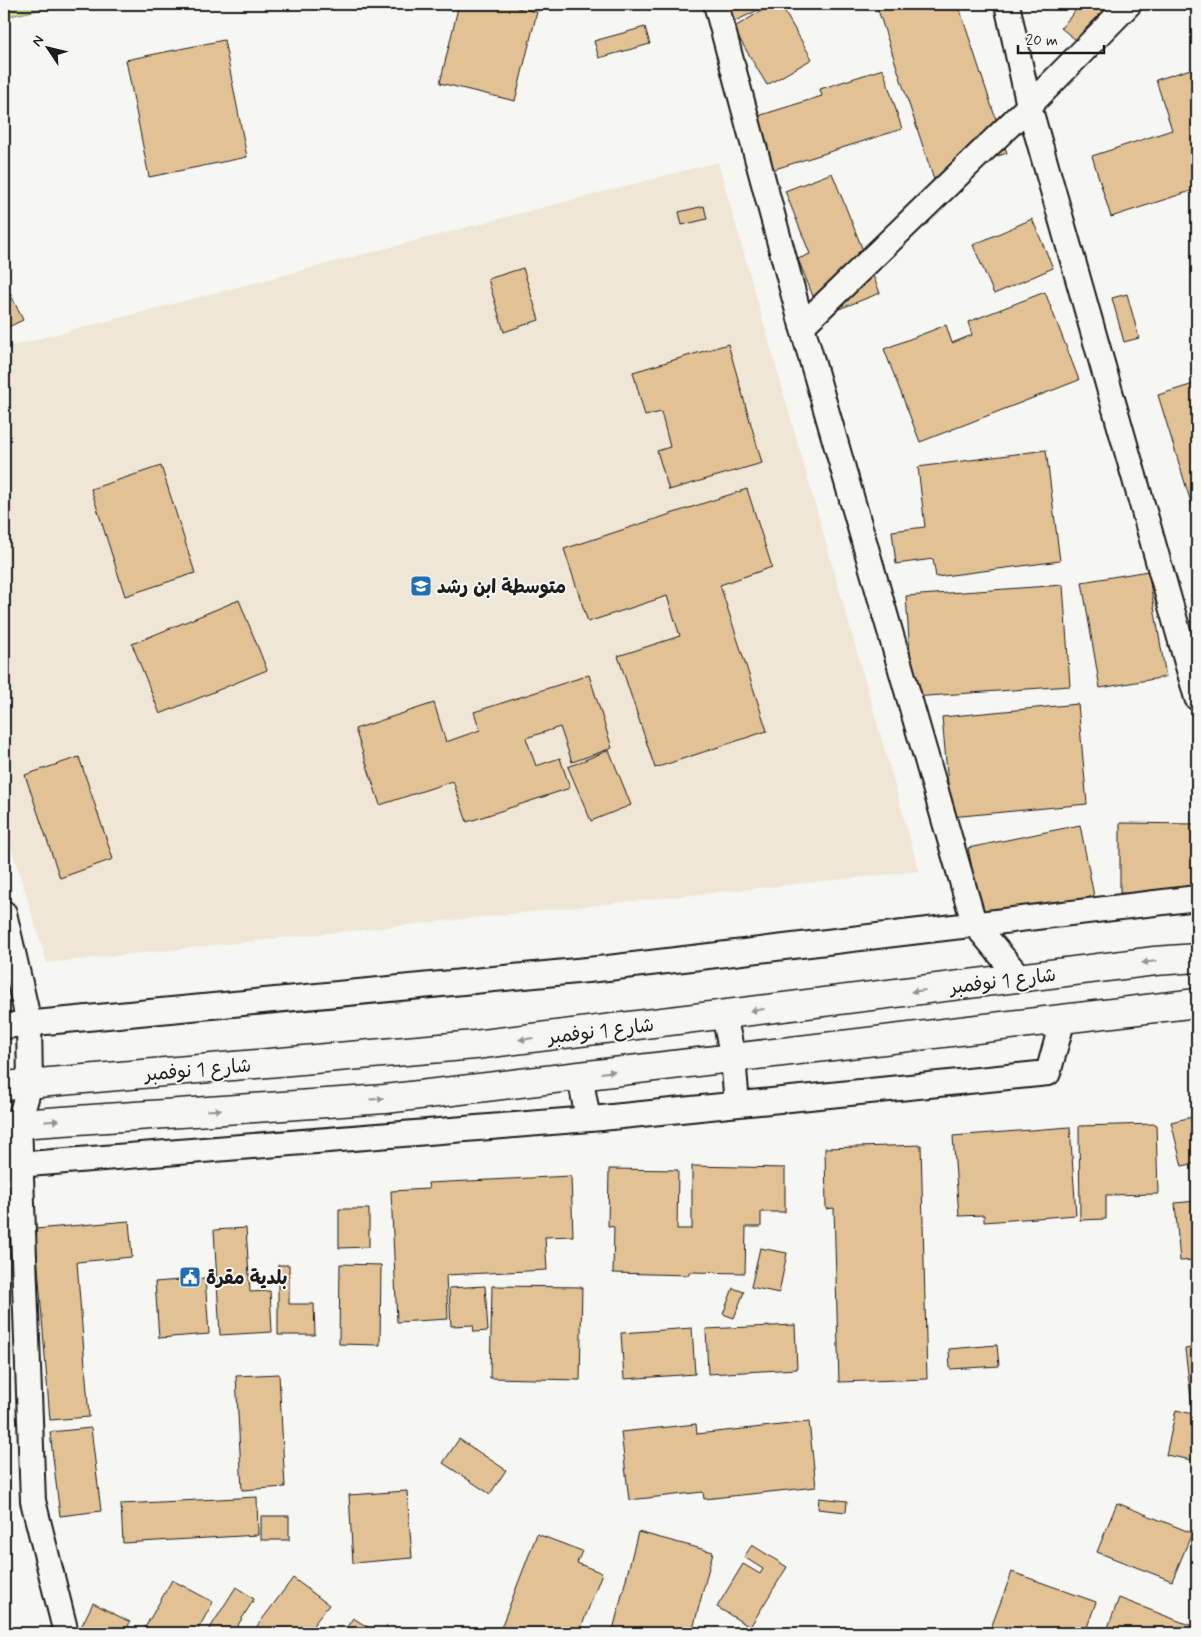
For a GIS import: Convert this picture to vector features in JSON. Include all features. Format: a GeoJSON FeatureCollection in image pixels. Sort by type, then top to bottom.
{"type":"FeatureCollection","features":[{"type":"Feature","properties":{"kind":"main road","name":"شارع 1 نوفمبر"},"geometry":{"type":"LineString","coordinates":[[17,1085],[475,1045],[1197,958]]}},
{"type":"Feature","properties":{"kind":"main road"},"geometry":{"type":"LineString","coordinates":[[12,1124],[385,1099],[1197,1003]]}},
{"type":"Feature","properties":{"kind":"street"},"geometry":{"type":"LineString","coordinates":[[716,4],[802,326],[974,924],[1020,978]]}},
{"type":"Feature","properties":{"kind":"street"},"geometry":{"type":"LineString","coordinates":[[1007,4],[1029,106],[1197,698]]}},
{"type":"Feature","properties":{"kind":"street"},"geometry":{"type":"LineString","coordinates":[[802,326],[1029,106],[1129,4]]}},
{"type":"Feature","properties":{"kind":"street"},"geometry":{"type":"LineString","coordinates":[[4,1026],[608,968],[1197,898]]}},
{"type":"Feature","properties":{"kind":"street"},"geometry":{"type":"LineString","coordinates":[[4,913],[29,1023],[17,1085],[12,1124],[12,1165],[33,1501],[66,1633]]}},
{"type":"Feature","properties":{"kind":"street"},"geometry":{"type":"LineString","coordinates":[[724,1014],[733,1058],[737,1104]]}},
{"type":"Feature","properties":{"kind":"street"},"geometry":{"type":"LineString","coordinates":[[12,1165],[588,1119],[1048,1073],[1063,1019]]}},
{"type":"Feature","properties":{"kind":"street"},"geometry":{"type":"LineString","coordinates":[[580,1076],[588,1119]]}},
{"type":"Feature","properties":{"kind":"shaded area","name":"متوسطة ابن رشد"},"geometry":{"type":"Polygon","coordinates":[[[718,162],[919,871],[47,963],[4,823],[4,348],[718,162]]]}},
{"type":"Feature","properties":{"kind":"green space"},"geometry":{"type":"Polygon","coordinates":[[[4,4],[66,4],[5,17],[4,4]]]}},
{"type":"Feature","properties":{"kind":"building"},"geometry":{"type":"Polygon","coordinates":[[[459,4],[518,4],[517,8],[537,12],[515,101],[440,83],[459,4]]]}},
{"type":"Feature","properties":{"kind":"building"},"geometry":{"type":"Polygon","coordinates":[[[724,4],[771,4],[733,22],[724,4]]]}},
{"type":"Feature","properties":{"kind":"building"},"geometry":{"type":"Polygon","coordinates":[[[773,4],[780,4],[812,59],[767,85],[733,28],[773,4]]]}},
{"type":"Feature","properties":{"kind":"building"},"geometry":{"type":"Polygon","coordinates":[[[876,4],[958,4],[1007,153],[956,170],[963,191],[940,198],[876,4]]]}},
{"type":"Feature","properties":{"kind":"building"},"geometry":{"type":"Polygon","coordinates":[[[1081,4],[1128,4],[1091,52],[1061,28],[1081,4]]]}},
{"type":"Feature","properties":{"kind":"building"},"geometry":{"type":"Polygon","coordinates":[[[645,27],[650,44],[599,58],[594,41],[645,27]]]}},
{"type":"Feature","properties":{"kind":"building"},"geometry":{"type":"Polygon","coordinates":[[[224,40],[247,157],[149,177],[126,60],[224,40]]]}},
{"type":"Feature","properties":{"kind":"building"},"geometry":{"type":"Polygon","coordinates":[[[1197,67],[1197,189],[1111,217],[1092,156],[1172,130],[1156,80],[1197,67]]]}},
{"type":"Feature","properties":{"kind":"building"},"geometry":{"type":"Polygon","coordinates":[[[883,69],[902,129],[772,170],[755,117],[822,96],[820,89],[883,69]]]}},
{"type":"Feature","properties":{"kind":"building"},"geometry":{"type":"Polygon","coordinates":[[[832,173],[880,293],[821,316],[798,259],[810,254],[785,191],[832,173]]]}},
{"type":"Feature","properties":{"kind":"building"},"geometry":{"type":"Polygon","coordinates":[[[704,206],[707,219],[682,225],[679,212],[704,206]]]}},
{"type":"Feature","properties":{"kind":"building"},"geometry":{"type":"Polygon","coordinates":[[[1032,219],[1053,268],[994,294],[973,245],[1032,219]]]}},
{"type":"Feature","properties":{"kind":"building"},"geometry":{"type":"Polygon","coordinates":[[[523,268],[539,320],[504,332],[488,279],[523,268]]]}},
{"type":"Feature","properties":{"kind":"building"},"geometry":{"type":"Polygon","coordinates":[[[4,281],[23,320],[4,329],[4,281]]]}},
{"type":"Feature","properties":{"kind":"building"},"geometry":{"type":"Polygon","coordinates":[[[1045,292],[1079,380],[920,442],[884,349],[946,325],[952,343],[972,335],[968,322],[1045,292]]]}},
{"type":"Feature","properties":{"kind":"building"},"geometry":{"type":"Polygon","coordinates":[[[1127,294],[1139,338],[1124,342],[1112,298],[1127,294]]]}},
{"type":"Feature","properties":{"kind":"building"},"geometry":{"type":"Polygon","coordinates":[[[728,344],[762,463],[669,490],[657,451],[670,447],[661,412],[645,416],[633,372],[728,344]]]}},
{"type":"Feature","properties":{"kind":"building"},"geometry":{"type":"Polygon","coordinates":[[[1197,383],[1197,522],[1158,395],[1197,383]]]}},
{"type":"Feature","properties":{"kind":"building"},"geometry":{"type":"Polygon","coordinates":[[[1046,450],[1060,561],[936,577],[933,559],[896,564],[892,531],[925,527],[918,467],[1046,450]]]}},
{"type":"Feature","properties":{"kind":"building"},"geometry":{"type":"Polygon","coordinates":[[[161,466],[195,573],[125,596],[91,489],[161,466]]]}},
{"type":"Feature","properties":{"kind":"building"},"geometry":{"type":"Polygon","coordinates":[[[747,489],[772,567],[720,585],[767,731],[655,768],[618,656],[680,636],[667,596],[588,622],[564,549],[747,489]]]}},
{"type":"Feature","properties":{"kind":"building"},"geometry":{"type":"Polygon","coordinates":[[[1148,571],[1166,677],[1100,688],[1082,582],[1148,571]]]}},
{"type":"Feature","properties":{"kind":"building"},"geometry":{"type":"Polygon","coordinates":[[[1063,585],[1070,686],[913,697],[906,596],[1063,585]]]}},
{"type":"Feature","properties":{"kind":"building"},"geometry":{"type":"Polygon","coordinates":[[[239,600],[267,670],[160,714],[132,644],[239,600]]]}},
{"type":"Feature","properties":{"kind":"building"},"geometry":{"type":"Polygon","coordinates":[[[589,675],[612,748],[572,762],[560,727],[526,738],[536,766],[560,758],[570,788],[467,822],[453,781],[380,805],[355,729],[434,703],[446,742],[480,730],[474,712],[589,675]]]}},
{"type":"Feature","properties":{"kind":"building"},"geometry":{"type":"Polygon","coordinates":[[[1078,704],[1087,804],[951,817],[942,717],[1078,704]]]}},
{"type":"Feature","properties":{"kind":"building"},"geometry":{"type":"Polygon","coordinates":[[[609,750],[631,805],[591,821],[568,767],[609,750]]]}},
{"type":"Feature","properties":{"kind":"building"},"geometry":{"type":"Polygon","coordinates":[[[79,757],[113,859],[60,878],[25,775],[79,757]]]}},
{"type":"Feature","properties":{"kind":"building"},"geometry":{"type":"Polygon","coordinates":[[[1120,823],[1197,824],[1197,894],[1120,893],[1120,823]]]}},
{"type":"Feature","properties":{"kind":"building"},"geometry":{"type":"Polygon","coordinates":[[[1080,825],[1094,896],[982,919],[968,848],[1080,825]]]}},
{"type":"Feature","properties":{"kind":"building"},"geometry":{"type":"Polygon","coordinates":[[[1192,1117],[1195,1133],[1197,1133],[1197,1163],[1182,1166],[1171,1122],[1192,1117]]]}},
{"type":"Feature","properties":{"kind":"building"},"geometry":{"type":"Polygon","coordinates":[[[1156,1124],[1158,1194],[1106,1195],[1106,1219],[1080,1220],[1079,1126],[1156,1124]]]}},
{"type":"Feature","properties":{"kind":"building"},"geometry":{"type":"Polygon","coordinates":[[[1070,1127],[1076,1215],[984,1222],[984,1215],[959,1216],[953,1136],[1070,1127]]]}},
{"type":"Feature","properties":{"kind":"building"},"geometry":{"type":"Polygon","coordinates":[[[921,1145],[927,1379],[839,1382],[834,1208],[826,1209],[825,1148],[921,1145]]]}},
{"type":"Feature","properties":{"kind":"building"},"geometry":{"type":"Polygon","coordinates":[[[692,1166],[785,1168],[785,1212],[761,1212],[761,1227],[746,1227],[745,1273],[689,1272],[689,1275],[613,1273],[614,1227],[608,1226],[609,1169],[678,1170],[677,1229],[692,1229],[692,1166]]]}},
{"type":"Feature","properties":{"kind":"building"},"geometry":{"type":"Polygon","coordinates":[[[571,1176],[573,1236],[545,1237],[547,1270],[446,1275],[448,1319],[397,1322],[391,1191],[429,1189],[428,1183],[571,1176]]]}},
{"type":"Feature","properties":{"kind":"building"},"geometry":{"type":"Polygon","coordinates":[[[1197,1201],[1197,1260],[1180,1261],[1175,1203],[1197,1201]]]}},
{"type":"Feature","properties":{"kind":"building"},"geometry":{"type":"Polygon","coordinates":[[[339,1209],[369,1209],[369,1247],[339,1248],[339,1209]]]}},
{"type":"Feature","properties":{"kind":"building"},"geometry":{"type":"Polygon","coordinates":[[[129,1221],[132,1257],[77,1262],[89,1417],[50,1420],[35,1229],[129,1221]]]}},
{"type":"Feature","properties":{"kind":"building"},"geometry":{"type":"Polygon","coordinates":[[[246,1228],[250,1292],[270,1291],[272,1332],[220,1335],[214,1230],[246,1228]]]}},
{"type":"Feature","properties":{"kind":"building"},"geometry":{"type":"Polygon","coordinates":[[[760,1248],[787,1253],[779,1293],[751,1287],[760,1248]]]}},
{"type":"Feature","properties":{"kind":"building"},"geometry":{"type":"Polygon","coordinates":[[[340,1264],[381,1265],[380,1345],[339,1344],[340,1264]]]}},
{"type":"Feature","properties":{"kind":"building"},"geometry":{"type":"Polygon","coordinates":[[[278,1265],[289,1265],[289,1304],[314,1304],[315,1335],[278,1335],[278,1265]]]}},
{"type":"Feature","properties":{"kind":"building"},"geometry":{"type":"Polygon","coordinates":[[[205,1278],[209,1334],[159,1338],[155,1282],[205,1278]]]}},
{"type":"Feature","properties":{"kind":"building"},"geometry":{"type":"Polygon","coordinates":[[[485,1286],[488,1331],[474,1332],[473,1325],[451,1326],[449,1288],[485,1286]]]}},
{"type":"Feature","properties":{"kind":"building"},"geometry":{"type":"Polygon","coordinates":[[[492,1286],[582,1287],[580,1380],[490,1378],[492,1286]]]}},
{"type":"Feature","properties":{"kind":"building"},"geometry":{"type":"Polygon","coordinates":[[[733,1288],[744,1292],[734,1318],[723,1314],[733,1288]]]}},
{"type":"Feature","properties":{"kind":"building"},"geometry":{"type":"Polygon","coordinates":[[[795,1325],[797,1369],[708,1374],[706,1329],[795,1325]]]}},
{"type":"Feature","properties":{"kind":"building"},"geometry":{"type":"Polygon","coordinates":[[[692,1328],[695,1374],[624,1379],[621,1333],[692,1328]]]}},
{"type":"Feature","properties":{"kind":"building"},"geometry":{"type":"Polygon","coordinates":[[[997,1345],[999,1366],[950,1369],[949,1349],[997,1345]]]}},
{"type":"Feature","properties":{"kind":"building"},"geometry":{"type":"Polygon","coordinates":[[[1197,1347],[1197,1405],[1192,1406],[1185,1349],[1197,1347]]]}},
{"type":"Feature","properties":{"kind":"building"},"geometry":{"type":"Polygon","coordinates":[[[279,1374],[285,1487],[242,1490],[236,1376],[279,1374]]]}},
{"type":"Feature","properties":{"kind":"building"},"geometry":{"type":"Polygon","coordinates":[[[1176,1410],[1197,1415],[1197,1461],[1166,1455],[1176,1410]]]}},
{"type":"Feature","properties":{"kind":"building"},"geometry":{"type":"Polygon","coordinates":[[[809,1422],[816,1487],[704,1499],[703,1492],[629,1500],[621,1432],[696,1424],[697,1434],[809,1422]]]}},
{"type":"Feature","properties":{"kind":"building"},"geometry":{"type":"Polygon","coordinates":[[[91,1428],[101,1511],[60,1516],[50,1432],[91,1428]]]}},
{"type":"Feature","properties":{"kind":"building"},"geometry":{"type":"Polygon","coordinates":[[[459,1439],[506,1470],[490,1494],[443,1463],[459,1439]]]}},
{"type":"Feature","properties":{"kind":"building"},"geometry":{"type":"Polygon","coordinates":[[[407,1491],[412,1558],[353,1563],[349,1495],[407,1491]]]}},
{"type":"Feature","properties":{"kind":"building"},"geometry":{"type":"Polygon","coordinates":[[[257,1497],[258,1535],[123,1543],[121,1504],[257,1497]]]}},
{"type":"Feature","properties":{"kind":"building"},"geometry":{"type":"Polygon","coordinates":[[[819,1498],[847,1501],[846,1512],[818,1509],[819,1498]]]}},
{"type":"Feature","properties":{"kind":"building"},"geometry":{"type":"Polygon","coordinates":[[[1117,1503],[1192,1533],[1172,1581],[1097,1552],[1117,1503]]]}},
{"type":"Feature","properties":{"kind":"building"},"geometry":{"type":"Polygon","coordinates":[[[261,1516],[289,1516],[289,1540],[261,1540],[261,1516]]]}},
{"type":"Feature","properties":{"kind":"building"},"geometry":{"type":"Polygon","coordinates":[[[638,1532],[713,1552],[692,1633],[625,1633],[613,1630],[638,1532]]]}},
{"type":"Feature","properties":{"kind":"building"},"geometry":{"type":"Polygon","coordinates":[[[537,1534],[582,1551],[577,1563],[602,1573],[579,1633],[499,1633],[537,1534]]]}},
{"type":"Feature","properties":{"kind":"building"},"geometry":{"type":"Polygon","coordinates":[[[752,1545],[787,1567],[750,1627],[717,1607],[743,1564],[760,1574],[763,1569],[744,1557],[752,1545]]]}},
{"type":"Feature","properties":{"kind":"building"},"geometry":{"type":"Polygon","coordinates":[[[1012,1572],[1096,1602],[1085,1633],[989,1633],[1012,1572]]]}},
{"type":"Feature","properties":{"kind":"building"},"geometry":{"type":"Polygon","coordinates":[[[293,1578],[329,1605],[307,1633],[252,1633],[293,1578]]]}},
{"type":"Feature","properties":{"kind":"building"},"geometry":{"type":"Polygon","coordinates":[[[172,1580],[213,1602],[196,1633],[142,1633],[172,1580]]]}},
{"type":"Feature","properties":{"kind":"building"},"geometry":{"type":"Polygon","coordinates":[[[236,1587],[254,1599],[233,1633],[207,1633],[236,1587]]]}},
{"type":"Feature","properties":{"kind":"building"},"geometry":{"type":"Polygon","coordinates":[[[1119,1598],[1197,1628],[1197,1633],[1106,1633],[1119,1598]]]}},
{"type":"Feature","properties":{"kind":"building"},"geometry":{"type":"Polygon","coordinates":[[[93,1603],[130,1622],[125,1633],[78,1633],[93,1603]]]}},
{"type":"Feature","properties":{"kind":"building"},"geometry":{"type":"Polygon","coordinates":[[[353,1618],[374,1631],[373,1633],[343,1633],[353,1618]]]}},
{"type":"Feature","properties":{"kind":"place","name":"متوسطة ابن رشد"},"geometry":{"type":"Point","coordinates":[421,586]}},
{"type":"Feature","properties":{"kind":"place","name":"بلدية مقرة"},"geometry":{"type":"Point","coordinates":[190,1277]}}]}
